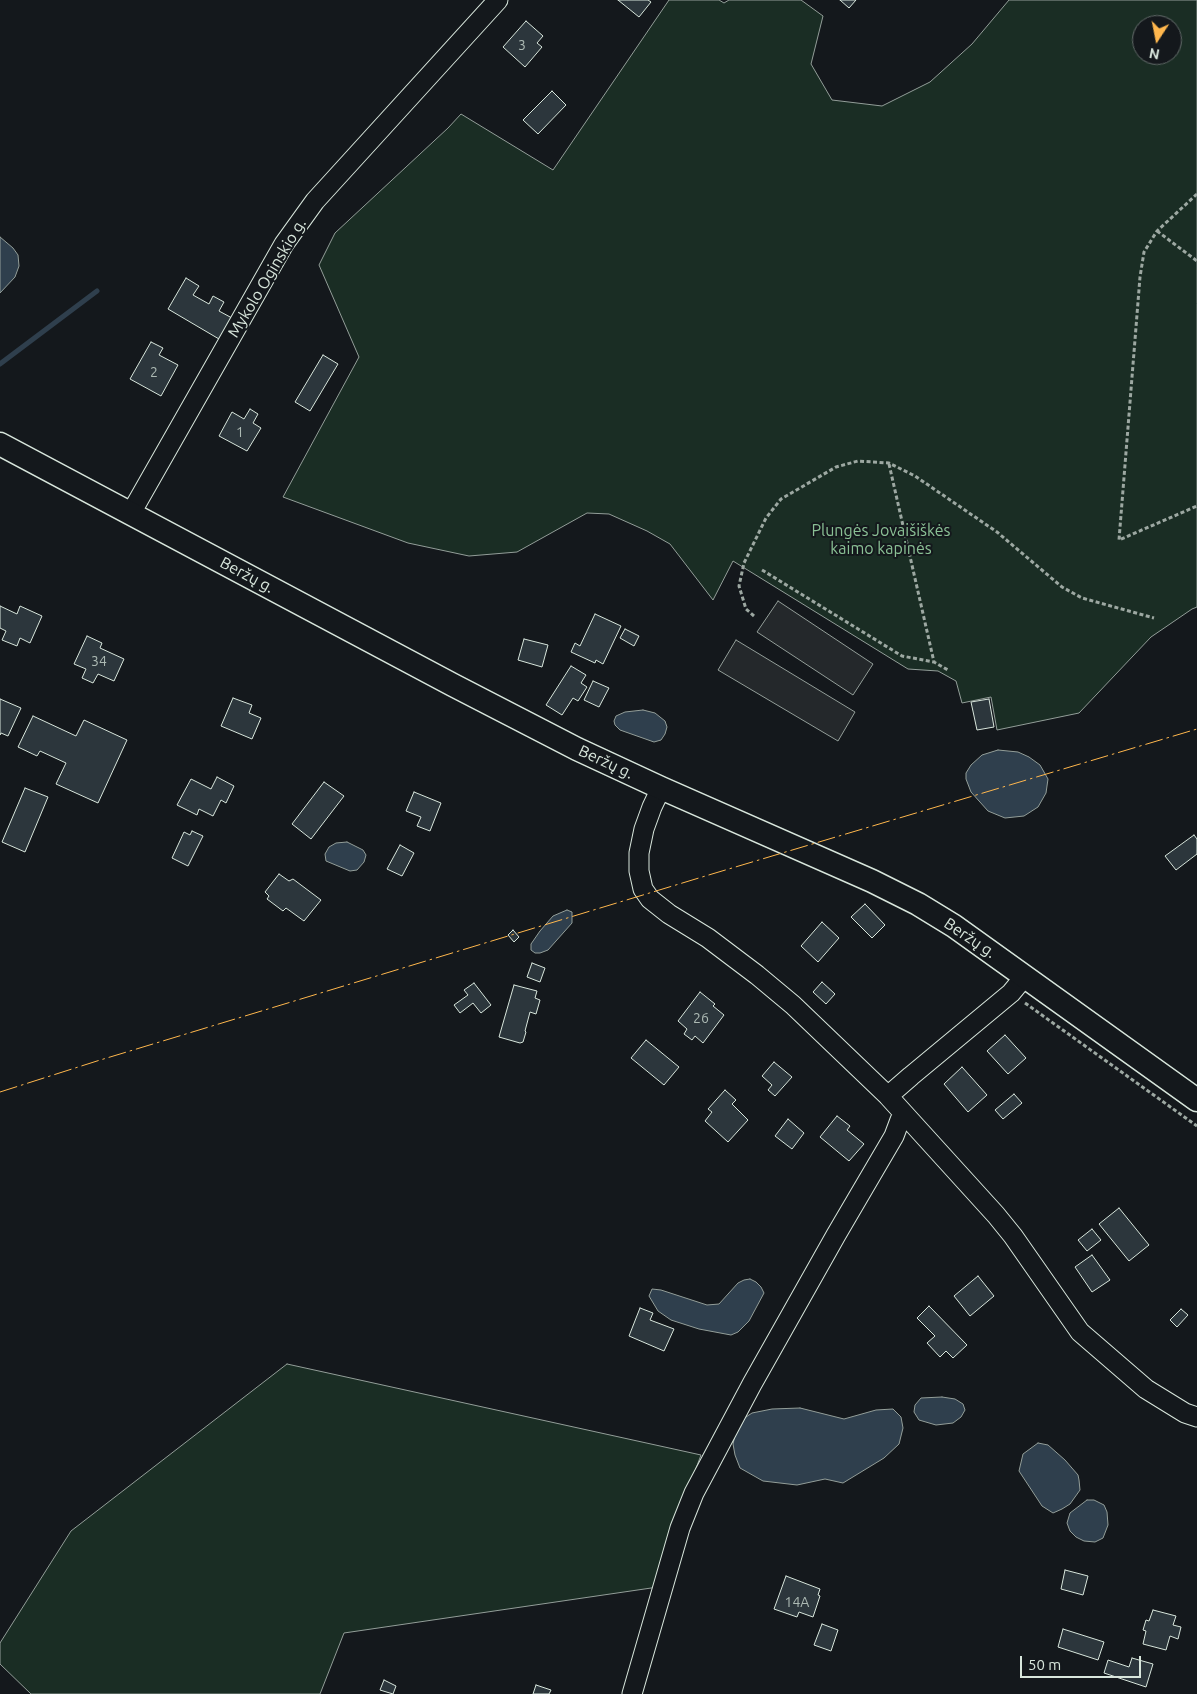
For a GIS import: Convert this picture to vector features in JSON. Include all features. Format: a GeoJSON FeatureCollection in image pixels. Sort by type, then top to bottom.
{"type":"FeatureCollection","features":[{"type":"Feature","properties":{"kind":"main road","name":"Beržų g."},"geometry":{"type":"LineString","coordinates":[[0,444],[578,749],[903,896],[954,926],[1018,985],[1197,1100]]}},
{"type":"Feature","properties":{"kind":"street","name":"Mykolo Oginskio g."},"geometry":{"type":"LineString","coordinates":[[131,513],[284,244],[315,201],[498,0]]}},
{"type":"Feature","properties":{"kind":"street"},"geometry":{"type":"LineString","coordinates":[[661,788],[646,822],[639,853],[639,871],[643,889],[650,899],[669,914],[708,938],[793,1005],[888,1096],[996,1215],[1013,1236],[1080,1332],[1146,1389],[1185,1413],[1197,1417]]}},
{"type":"Feature","properties":{"kind":"street"},"geometry":{"type":"LineString","coordinates":[[888,1096],[1018,985]]}},
{"type":"Feature","properties":{"kind":"street"},"geometry":{"type":"LineString","coordinates":[[632,1694],[680,1528],[694,1493],[752,1384],[894,1136],[904,1114]]}},
{"type":"Feature","properties":{"kind":"path"},"geometry":{"type":"LineString","coordinates":[[1197,194],[1157,231],[1144,252],[1140,277],[1120,540],[1197,506]]}},
{"type":"Feature","properties":{"kind":"path"},"geometry":{"type":"LineString","coordinates":[[1157,231],[1197,261]]}},
{"type":"Feature","properties":{"kind":"path"},"geometry":{"type":"LineString","coordinates":[[754,616],[746,609],[739,586],[744,563],[766,518],[781,499],[836,466],[858,461],[889,463],[915,476],[997,532],[1062,588],[1082,598],[1154,618]]}},
{"type":"Feature","properties":{"kind":"path"},"geometry":{"type":"LineString","coordinates":[[889,463],[934,662]]}},
{"type":"Feature","properties":{"kind":"path"},"geometry":{"type":"LineString","coordinates":[[762,570],[902,656],[934,662],[948,670]]}},
{"type":"Feature","properties":{"kind":"path"},"geometry":{"type":"LineString","coordinates":[[1018,985],[1197,1126]]}},
{"type":"Feature","properties":{"kind":"green space","name":"Plungės Jovaišiškės kaimo kapinės"},"geometry":{"type":"Polygon","coordinates":[[[669,0],[719,0],[724,3],[729,0],[801,0],[823,16],[811,64],[832,100],[882,106],[930,82],[972,44],[1009,0],[1197,0],[1197,607],[1151,637],[1079,713],[997,730],[991,697],[962,703],[956,681],[938,671],[908,669],[733,561],[713,600],[670,544],[647,531],[609,514],[587,513],[517,552],[469,556],[408,543],[283,497],[359,357],[319,265],[335,233],[461,114],[553,170],[669,0]]]}},
{"type":"Feature","properties":{"kind":"green space"},"geometry":{"type":"Polygon","coordinates":[[[287,1364],[701,1455],[679,1514],[658,1587],[344,1633],[320,1694],[31,1694],[0,1664],[0,1643],[71,1531],[287,1364]]]}},
{"type":"Feature","properties":{"kind":"shaded area"},"geometry":{"type":"Polygon","coordinates":[[[778,601],[873,664],[853,695],[757,632],[778,601]]]}},
{"type":"Feature","properties":{"kind":"shaded area"},"geometry":{"type":"Polygon","coordinates":[[[736,640],[855,712],[838,741],[718,670],[736,640]]]}},
{"type":"Feature","properties":{"kind":"water"},"geometry":{"type":"Polygon","coordinates":[[[0,237],[18,255],[19,266],[15,277],[0,293],[0,237]]]}},
{"type":"Feature","properties":{"kind":"water"},"geometry":{"type":"Polygon","coordinates":[[[643,710],[655,713],[665,721],[667,727],[661,740],[654,742],[620,730],[615,725],[616,716],[625,712],[643,710]]]}},
{"type":"Feature","properties":{"kind":"water"},"geometry":{"type":"Polygon","coordinates":[[[998,750],[1018,752],[1029,757],[1040,765],[1048,779],[1046,793],[1038,807],[1024,816],[1005,818],[988,811],[971,792],[966,779],[966,773],[971,765],[982,755],[998,750]]]}},
{"type":"Feature","properties":{"kind":"water"},"geometry":{"type":"Polygon","coordinates":[[[347,842],[363,850],[366,855],[364,862],[357,870],[350,871],[326,861],[325,854],[329,847],[336,843],[347,842]]]}},
{"type":"Feature","properties":{"kind":"water"},"geometry":{"type":"Polygon","coordinates":[[[567,910],[572,912],[572,923],[548,950],[535,953],[531,950],[531,944],[553,916],[567,910]]]}},
{"type":"Feature","properties":{"kind":"water"},"geometry":{"type":"Polygon","coordinates":[[[750,1279],[761,1287],[764,1293],[749,1321],[738,1332],[731,1335],[699,1329],[671,1320],[658,1311],[649,1296],[652,1289],[661,1290],[707,1305],[719,1304],[738,1283],[750,1279]]]}},
{"type":"Feature","properties":{"kind":"water"},"geometry":{"type":"Polygon","coordinates":[[[942,1397],[955,1399],[963,1404],[965,1410],[961,1417],[953,1423],[936,1425],[919,1420],[914,1412],[915,1405],[921,1398],[942,1397]]]}},
{"type":"Feature","properties":{"kind":"water"},"geometry":{"type":"Polygon","coordinates":[[[800,1408],[844,1419],[876,1410],[893,1409],[901,1417],[903,1428],[899,1444],[884,1458],[843,1483],[825,1479],[797,1485],[763,1481],[740,1468],[733,1444],[736,1431],[743,1419],[752,1413],[772,1409],[800,1408]]]}},
{"type":"Feature","properties":{"kind":"water"},"geometry":{"type":"Polygon","coordinates":[[[1038,1443],[1048,1445],[1078,1475],[1080,1490],[1070,1504],[1053,1513],[1042,1506],[1019,1471],[1023,1454],[1038,1443]]]}},
{"type":"Feature","properties":{"kind":"water"},"geometry":{"type":"Polygon","coordinates":[[[1087,1500],[1094,1500],[1104,1505],[1107,1512],[1108,1525],[1103,1538],[1095,1542],[1084,1541],[1076,1537],[1070,1531],[1067,1523],[1070,1513],[1087,1500]]]}},
{"type":"Feature","properties":{"kind":"building"},"geometry":{"type":"Polygon","coordinates":[[[618,0],[648,0],[651,2],[639,17],[618,0]]]}},
{"type":"Feature","properties":{"kind":"building"},"geometry":{"type":"Polygon","coordinates":[[[840,0],[856,0],[849,8],[840,0]]]}},
{"type":"Feature","properties":{"kind":"building"},"geometry":{"type":"Polygon","coordinates":[[[526,21],[543,36],[537,43],[542,47],[525,67],[503,47],[526,21]]]}},
{"type":"Feature","properties":{"kind":"building"},"geometry":{"type":"Polygon","coordinates":[[[552,91],[566,105],[538,134],[523,120],[552,91]]]}},
{"type":"Feature","properties":{"kind":"building"},"geometry":{"type":"Polygon","coordinates":[[[186,278],[199,286],[193,295],[209,304],[213,296],[224,302],[219,311],[232,318],[219,339],[168,309],[186,278]]]}},
{"type":"Feature","properties":{"kind":"building"},"geometry":{"type":"Polygon","coordinates":[[[151,342],[163,348],[159,355],[178,365],[161,396],[130,379],[151,342]]]}},
{"type":"Feature","properties":{"kind":"building"},"geometry":{"type":"Polygon","coordinates":[[[323,355],[338,364],[310,411],[295,402],[323,355]]]}},
{"type":"Feature","properties":{"kind":"building"},"geometry":{"type":"Polygon","coordinates":[[[250,409],[258,414],[253,423],[261,428],[247,451],[219,436],[232,412],[244,419],[250,409]]]}},
{"type":"Feature","properties":{"kind":"building"},"geometry":{"type":"Polygon","coordinates":[[[0,606],[17,614],[20,606],[42,616],[30,643],[20,638],[17,646],[2,640],[6,631],[0,628],[0,606]]]}},
{"type":"Feature","properties":{"kind":"building"},"geometry":{"type":"Polygon","coordinates":[[[595,614],[621,626],[603,664],[596,660],[595,663],[571,652],[575,643],[580,646],[595,614]]]}},
{"type":"Feature","properties":{"kind":"building"},"geometry":{"type":"Polygon","coordinates":[[[625,629],[639,636],[634,646],[620,638],[625,629]]]}},
{"type":"Feature","properties":{"kind":"building"},"geometry":{"type":"Polygon","coordinates":[[[87,636],[102,643],[100,648],[124,659],[114,681],[98,674],[93,683],[82,678],[86,669],[74,664],[87,636]]]}},
{"type":"Feature","properties":{"kind":"building"},"geometry":{"type":"Polygon","coordinates":[[[524,639],[548,645],[542,667],[518,660],[524,639]]]}},
{"type":"Feature","properties":{"kind":"building"},"geometry":{"type":"Polygon","coordinates":[[[571,666],[586,675],[581,683],[587,687],[578,701],[573,698],[562,715],[546,705],[571,666]]]}},
{"type":"Feature","properties":{"kind":"building"},"geometry":{"type":"Polygon","coordinates":[[[593,681],[609,688],[599,707],[584,700],[593,681]]]}},
{"type":"Feature","properties":{"kind":"building"},"geometry":{"type":"Polygon","coordinates":[[[233,698],[252,705],[249,713],[261,718],[252,739],[221,726],[233,698]]]}},
{"type":"Feature","properties":{"kind":"building"},"geometry":{"type":"Polygon","coordinates":[[[0,699],[21,708],[8,736],[1,733],[0,735],[0,699]]]}},
{"type":"Feature","properties":{"kind":"building"},"geometry":{"type":"Polygon","coordinates":[[[989,699],[994,727],[977,730],[971,702],[989,699]]]}},
{"type":"Feature","properties":{"kind":"building"},"geometry":{"type":"Polygon","coordinates":[[[33,716],[76,736],[84,720],[127,740],[98,803],[56,784],[66,763],[40,751],[37,756],[18,747],[33,716]]]}},
{"type":"Feature","properties":{"kind":"building"},"geometry":{"type":"Polygon","coordinates":[[[217,777],[234,786],[226,803],[221,800],[213,816],[199,809],[197,815],[177,805],[191,779],[211,789],[217,777]]]}},
{"type":"Feature","properties":{"kind":"building"},"geometry":{"type":"Polygon","coordinates":[[[324,782],[344,796],[311,839],[292,824],[324,782]]]}},
{"type":"Feature","properties":{"kind":"building"},"geometry":{"type":"Polygon","coordinates":[[[25,788],[48,797],[25,852],[2,842],[25,788]]]}},
{"type":"Feature","properties":{"kind":"building"},"geometry":{"type":"Polygon","coordinates":[[[414,792],[441,803],[430,831],[417,826],[421,817],[406,811],[414,792]]]}},
{"type":"Feature","properties":{"kind":"building"},"geometry":{"type":"Polygon","coordinates":[[[192,831],[203,836],[188,866],[172,858],[184,832],[190,835],[192,831]]]}},
{"type":"Feature","properties":{"kind":"building"},"geometry":{"type":"Polygon","coordinates":[[[1194,835],[1197,839],[1197,854],[1176,870],[1165,856],[1194,835]]]}},
{"type":"Feature","properties":{"kind":"building"},"geometry":{"type":"Polygon","coordinates":[[[400,845],[414,853],[402,876],[387,869],[400,845]]]}},
{"type":"Feature","properties":{"kind":"building"},"geometry":{"type":"Polygon","coordinates":[[[279,874],[289,881],[293,879],[321,900],[304,921],[286,908],[283,911],[267,899],[269,896],[265,892],[279,874]]]}},
{"type":"Feature","properties":{"kind":"building"},"geometry":{"type":"Polygon","coordinates":[[[865,904],[885,925],[872,938],[851,917],[865,904]]]}},
{"type":"Feature","properties":{"kind":"building"},"geometry":{"type":"Polygon","coordinates":[[[822,922],[839,938],[818,962],[801,946],[822,922]]]}},
{"type":"Feature","properties":{"kind":"building"},"geometry":{"type":"Polygon","coordinates":[[[513,930],[519,937],[514,942],[508,935],[513,930]]]}},
{"type":"Feature","properties":{"kind":"building"},"geometry":{"type":"Polygon","coordinates":[[[532,963],[545,968],[540,982],[527,977],[532,963]]]}},
{"type":"Feature","properties":{"kind":"building"},"geometry":{"type":"Polygon","coordinates":[[[822,982],[835,994],[826,1004],[813,992],[822,982]]]}},
{"type":"Feature","properties":{"kind":"building"},"geometry":{"type":"Polygon","coordinates":[[[474,983],[491,1005],[481,1013],[473,1003],[460,1013],[454,1005],[468,995],[464,990],[474,983]]]}},
{"type":"Feature","properties":{"kind":"building"},"geometry":{"type":"Polygon","coordinates":[[[514,985],[537,991],[535,998],[540,1000],[536,1014],[530,1012],[523,1042],[520,1043],[499,1037],[514,985]]]}},
{"type":"Feature","properties":{"kind":"building"},"geometry":{"type":"Polygon","coordinates":[[[700,992],[715,1004],[713,1006],[724,1015],[703,1043],[695,1036],[692,1040],[684,1034],[687,1029],[678,1021],[700,992]]]}},
{"type":"Feature","properties":{"kind":"building"},"geometry":{"type":"Polygon","coordinates":[[[1005,1035],[1026,1058],[1008,1074],[987,1051],[1005,1035]]]}},
{"type":"Feature","properties":{"kind":"building"},"geometry":{"type":"Polygon","coordinates":[[[646,1040],[679,1067],[664,1085],[631,1058],[646,1040]]]}},
{"type":"Feature","properties":{"kind":"building"},"geometry":{"type":"Polygon","coordinates":[[[774,1062],[792,1077],[775,1096],[768,1090],[772,1085],[762,1076],[774,1062]]]}},
{"type":"Feature","properties":{"kind":"building"},"geometry":{"type":"Polygon","coordinates":[[[962,1067],[987,1095],[968,1112],[944,1084],[962,1067]]]}},
{"type":"Feature","properties":{"kind":"building"},"geometry":{"type":"Polygon","coordinates":[[[725,1090],[736,1100],[732,1104],[748,1120],[728,1142],[705,1121],[712,1112],[708,1109],[725,1090]]]}},
{"type":"Feature","properties":{"kind":"building"},"geometry":{"type":"Polygon","coordinates":[[[1014,1094],[1022,1103],[1003,1119],[995,1110],[1014,1094]]]}},
{"type":"Feature","properties":{"kind":"building"},"geometry":{"type":"Polygon","coordinates":[[[837,1116],[850,1126],[847,1130],[864,1144],[849,1161],[820,1137],[837,1116]]]}},
{"type":"Feature","properties":{"kind":"building"},"geometry":{"type":"Polygon","coordinates":[[[788,1119],[804,1133],[792,1149],[775,1136],[788,1119]]]}},
{"type":"Feature","properties":{"kind":"building"},"geometry":{"type":"Polygon","coordinates":[[[1119,1208],[1149,1245],[1129,1261],[1099,1224],[1119,1208]]]}},
{"type":"Feature","properties":{"kind":"building"},"geometry":{"type":"Polygon","coordinates":[[[1092,1229],[1101,1240],[1087,1251],[1078,1240],[1092,1229]]]}},
{"type":"Feature","properties":{"kind":"building"},"geometry":{"type":"Polygon","coordinates":[[[1092,1255],[1110,1280],[1092,1292],[1075,1267],[1092,1255]]]}},
{"type":"Feature","properties":{"kind":"building"},"geometry":{"type":"Polygon","coordinates":[[[978,1276],[994,1296],[970,1316],[954,1296],[978,1276]]]}},
{"type":"Feature","properties":{"kind":"building"},"geometry":{"type":"Polygon","coordinates":[[[929,1306],[967,1345],[953,1358],[946,1351],[940,1357],[927,1343],[935,1336],[917,1318],[929,1306]]]}},
{"type":"Feature","properties":{"kind":"building"},"geometry":{"type":"Polygon","coordinates":[[[640,1308],[653,1313],[650,1320],[674,1329],[664,1351],[629,1336],[640,1308]]]}},
{"type":"Feature","properties":{"kind":"building"},"geometry":{"type":"Polygon","coordinates":[[[1181,1309],[1188,1315],[1177,1327],[1170,1320],[1181,1309]]]}},
{"type":"Feature","properties":{"kind":"building"},"geometry":{"type":"Polygon","coordinates":[[[1065,1570],[1088,1576],[1083,1595],[1061,1589],[1065,1570]]]}},
{"type":"Feature","properties":{"kind":"building"},"geometry":{"type":"Polygon","coordinates":[[[786,1576],[820,1589],[818,1595],[820,1596],[813,1617],[799,1612],[797,1617],[774,1609],[786,1576]]]}},
{"type":"Feature","properties":{"kind":"building"},"geometry":{"type":"Polygon","coordinates":[[[1153,1610],[1176,1616],[1173,1625],[1181,1627],[1178,1639],[1170,1636],[1166,1650],[1143,1644],[1146,1631],[1143,1630],[1146,1620],[1149,1621],[1153,1610]]]}},
{"type":"Feature","properties":{"kind":"building"},"geometry":{"type":"Polygon","coordinates":[[[822,1624],[838,1630],[831,1651],[814,1645],[822,1624]]]}},
{"type":"Feature","properties":{"kind":"building"},"geometry":{"type":"Polygon","coordinates":[[[1063,1629],[1104,1642],[1098,1660],[1058,1647],[1063,1629]]]}},
{"type":"Feature","properties":{"kind":"building"},"geometry":{"type":"Polygon","coordinates":[[[1132,1658],[1153,1664],[1146,1687],[1104,1673],[1108,1660],[1129,1667],[1132,1658]]]}},
{"type":"Feature","properties":{"kind":"building"},"geometry":{"type":"Polygon","coordinates":[[[384,1680],[396,1686],[393,1694],[380,1690],[384,1680]]]}},
{"type":"Feature","properties":{"kind":"building"},"geometry":{"type":"Polygon","coordinates":[[[536,1685],[551,1690],[549,1694],[533,1694],[536,1685]]]}},
{"type":"Feature","properties":{"kind":"waterway"},"geometry":{"type":"LineString","coordinates":[[0,364],[97,291]]}},
{"type":"Feature","properties":{"kind":"power"},"geometry":{"type":"LineString","coordinates":[[0,1092],[712,874],[1197,729]]}}]}
